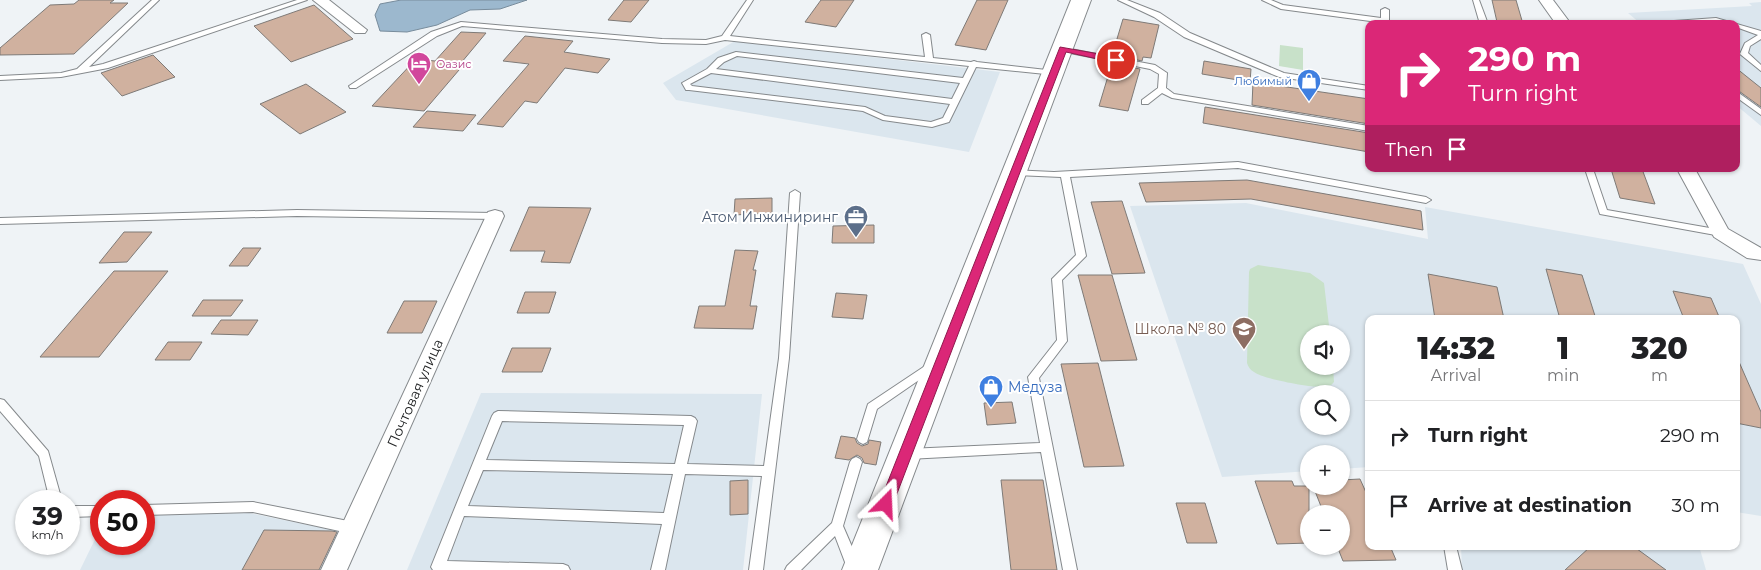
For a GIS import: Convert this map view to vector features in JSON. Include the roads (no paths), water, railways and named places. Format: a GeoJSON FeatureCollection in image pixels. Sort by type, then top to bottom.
{"type":"FeatureCollection","features":[{"type":"Feature","properties":{"kind":"main road"},"geometry":{"type":"LineString","coordinates":[[860,570],[1059,61],[1081,0]]}},
{"type":"Feature","properties":{"kind":"street"},"geometry":{"type":"LineString","coordinates":[[320,0],[360,30]]}},
{"type":"Feature","properties":{"kind":"street"},"geometry":{"type":"LineString","coordinates":[[1546,0],[1561,20]]}},
{"type":"Feature","properties":{"kind":"street"},"geometry":{"type":"LineString","coordinates":[[1688,172],[1721,233],[1759,256]]}},
{"type":"Feature","properties":{"kind":"street","name":"Почтовая улица"},"geometry":{"type":"LineString","coordinates":[[334,570],[495,216]]}},
{"type":"Feature","properties":{"kind":"lane"},"geometry":{"type":"LineString","coordinates":[[80,71],[156,0]]}},
{"type":"Feature","properties":{"kind":"lane"},"geometry":{"type":"LineString","coordinates":[[0,78],[61,75],[114,63],[304,0]]}},
{"type":"Feature","properties":{"kind":"lane"},"geometry":{"type":"LineString","coordinates":[[725,38],[750,0]]}},
{"type":"Feature","properties":{"kind":"lane"},"geometry":{"type":"LineString","coordinates":[[1121,0],[1157,15],[1187,34],[1215,48],[1282,75],[1365,87]]}},
{"type":"Feature","properties":{"kind":"lane"},"geometry":{"type":"LineString","coordinates":[[1265,0],[1281,8],[1377,20]]}},
{"type":"Feature","properties":{"kind":"lane"},"geometry":{"type":"LineString","coordinates":[[1476,0],[1483,20]]}},
{"type":"Feature","properties":{"kind":"lane"},"geometry":{"type":"LineString","coordinates":[[1385,10],[1385,20]]}},
{"type":"Feature","properties":{"kind":"lane"},"geometry":{"type":"LineString","coordinates":[[353,86],[434,34],[461,24],[662,41],[706,42],[725,38],[974,63],[1059,61],[1152,67],[1163,73],[1162,89],[1145,102]]}},
{"type":"Feature","properties":{"kind":"lane"},"geometry":{"type":"LineString","coordinates":[[1740,26],[1761,34]]}},
{"type":"Feature","properties":{"kind":"lane"},"geometry":{"type":"LineString","coordinates":[[1761,34],[1749,42],[1744,49],[1744,54],[1761,69]]}},
{"type":"Feature","properties":{"kind":"lane"},"geometry":{"type":"LineString","coordinates":[[926,35],[929,58]]}},
{"type":"Feature","properties":{"kind":"lane"},"geometry":{"type":"LineString","coordinates":[[965,82],[736,54],[721,60],[710,71],[686,83],[689,88],[865,109],[883,118],[932,125],[946,120],[965,82],[974,63]]}},
{"type":"Feature","properties":{"kind":"lane"},"geometry":{"type":"LineString","coordinates":[[710,71],[955,102]]}},
{"type":"Feature","properties":{"kind":"lane"},"geometry":{"type":"LineString","coordinates":[[1162,89],[1172,96],[1365,128]]}},
{"type":"Feature","properties":{"kind":"lane"},"geometry":{"type":"LineString","coordinates":[[1740,96],[1761,113]]}},
{"type":"Feature","properties":{"kind":"lane"},"geometry":{"type":"LineString","coordinates":[[1015,172],[1065,174],[1238,165],[1426,200]]}},
{"type":"Feature","properties":{"kind":"lane"},"geometry":{"type":"LineString","coordinates":[[1590,172],[1603,212],[1721,233]]}},
{"type":"Feature","properties":{"kind":"lane"},"geometry":{"type":"LineString","coordinates":[[1065,174],[1081,256],[1057,279],[1062,341],[1033,377],[1070,570]]}},
{"type":"Feature","properties":{"kind":"lane"},"geometry":{"type":"LineString","coordinates":[[756,570],[784,358],[795,192]]}},
{"type":"Feature","properties":{"kind":"lane"},"geometry":{"type":"LineString","coordinates":[[0,220],[297,213],[495,216]]}},
{"type":"Feature","properties":{"kind":"lane"},"geometry":{"type":"LineString","coordinates":[[862,439],[872,407],[942,358]]}},
{"type":"Feature","properties":{"kind":"lane"},"geometry":{"type":"LineString","coordinates":[[0,403],[44,454],[53,490]]}},
{"type":"Feature","properties":{"kind":"lane"},"geometry":{"type":"LineString","coordinates":[[563,570],[438,567],[498,416],[691,421],[658,570]]}},
{"type":"Feature","properties":{"kind":"lane"},"geometry":{"type":"LineString","coordinates":[[905,454],[1047,447]]}},
{"type":"Feature","properties":{"kind":"lane"},"geometry":{"type":"LineString","coordinates":[[792,570],[837,526],[856,462]]}},
{"type":"Feature","properties":{"kind":"lane"},"geometry":{"type":"LineString","coordinates":[[479,465],[769,471]]}},
{"type":"Feature","properties":{"kind":"lane"},"geometry":{"type":"LineString","coordinates":[[155,510],[253,507],[353,528]]}},
{"type":"Feature","properties":{"kind":"lane"},"geometry":{"type":"LineString","coordinates":[[460,511],[670,519]]}},
{"type":"Feature","properties":{"kind":"lane"},"geometry":{"type":"LineString","coordinates":[[837,526],[855,570]]}},
{"type":"Feature","properties":{"kind":"lane"},"geometry":{"type":"LineString","coordinates":[[1451,550],[1455,570]]}},
{"type":"Feature","properties":{"kind":"water"},"geometry":{"type":"Polygon","coordinates":[[[401,0],[527,0],[500,9],[470,10],[437,25],[407,32],[380,31],[375,15],[380,4],[401,0]]]}},
{"type":"Feature","properties":{"kind":"place","name":"Оазис"},"geometry":{"type":"Point","coordinates":[419,85]}},
{"type":"Feature","properties":{"kind":"place","name":"Любимый"},"geometry":{"type":"Point","coordinates":[1309,102]}},
{"type":"Feature","properties":{"kind":"place","name":"Атом Инжиниринг"},"geometry":{"type":"Point","coordinates":[856,238]}},
{"type":"Feature","properties":{"kind":"place","name":"Школа № 80"},"geometry":{"type":"Point","coordinates":[1244,350]}},
{"type":"Feature","properties":{"kind":"place","name":"Медуза"},"geometry":{"type":"Point","coordinates":[991,408]}}]}
